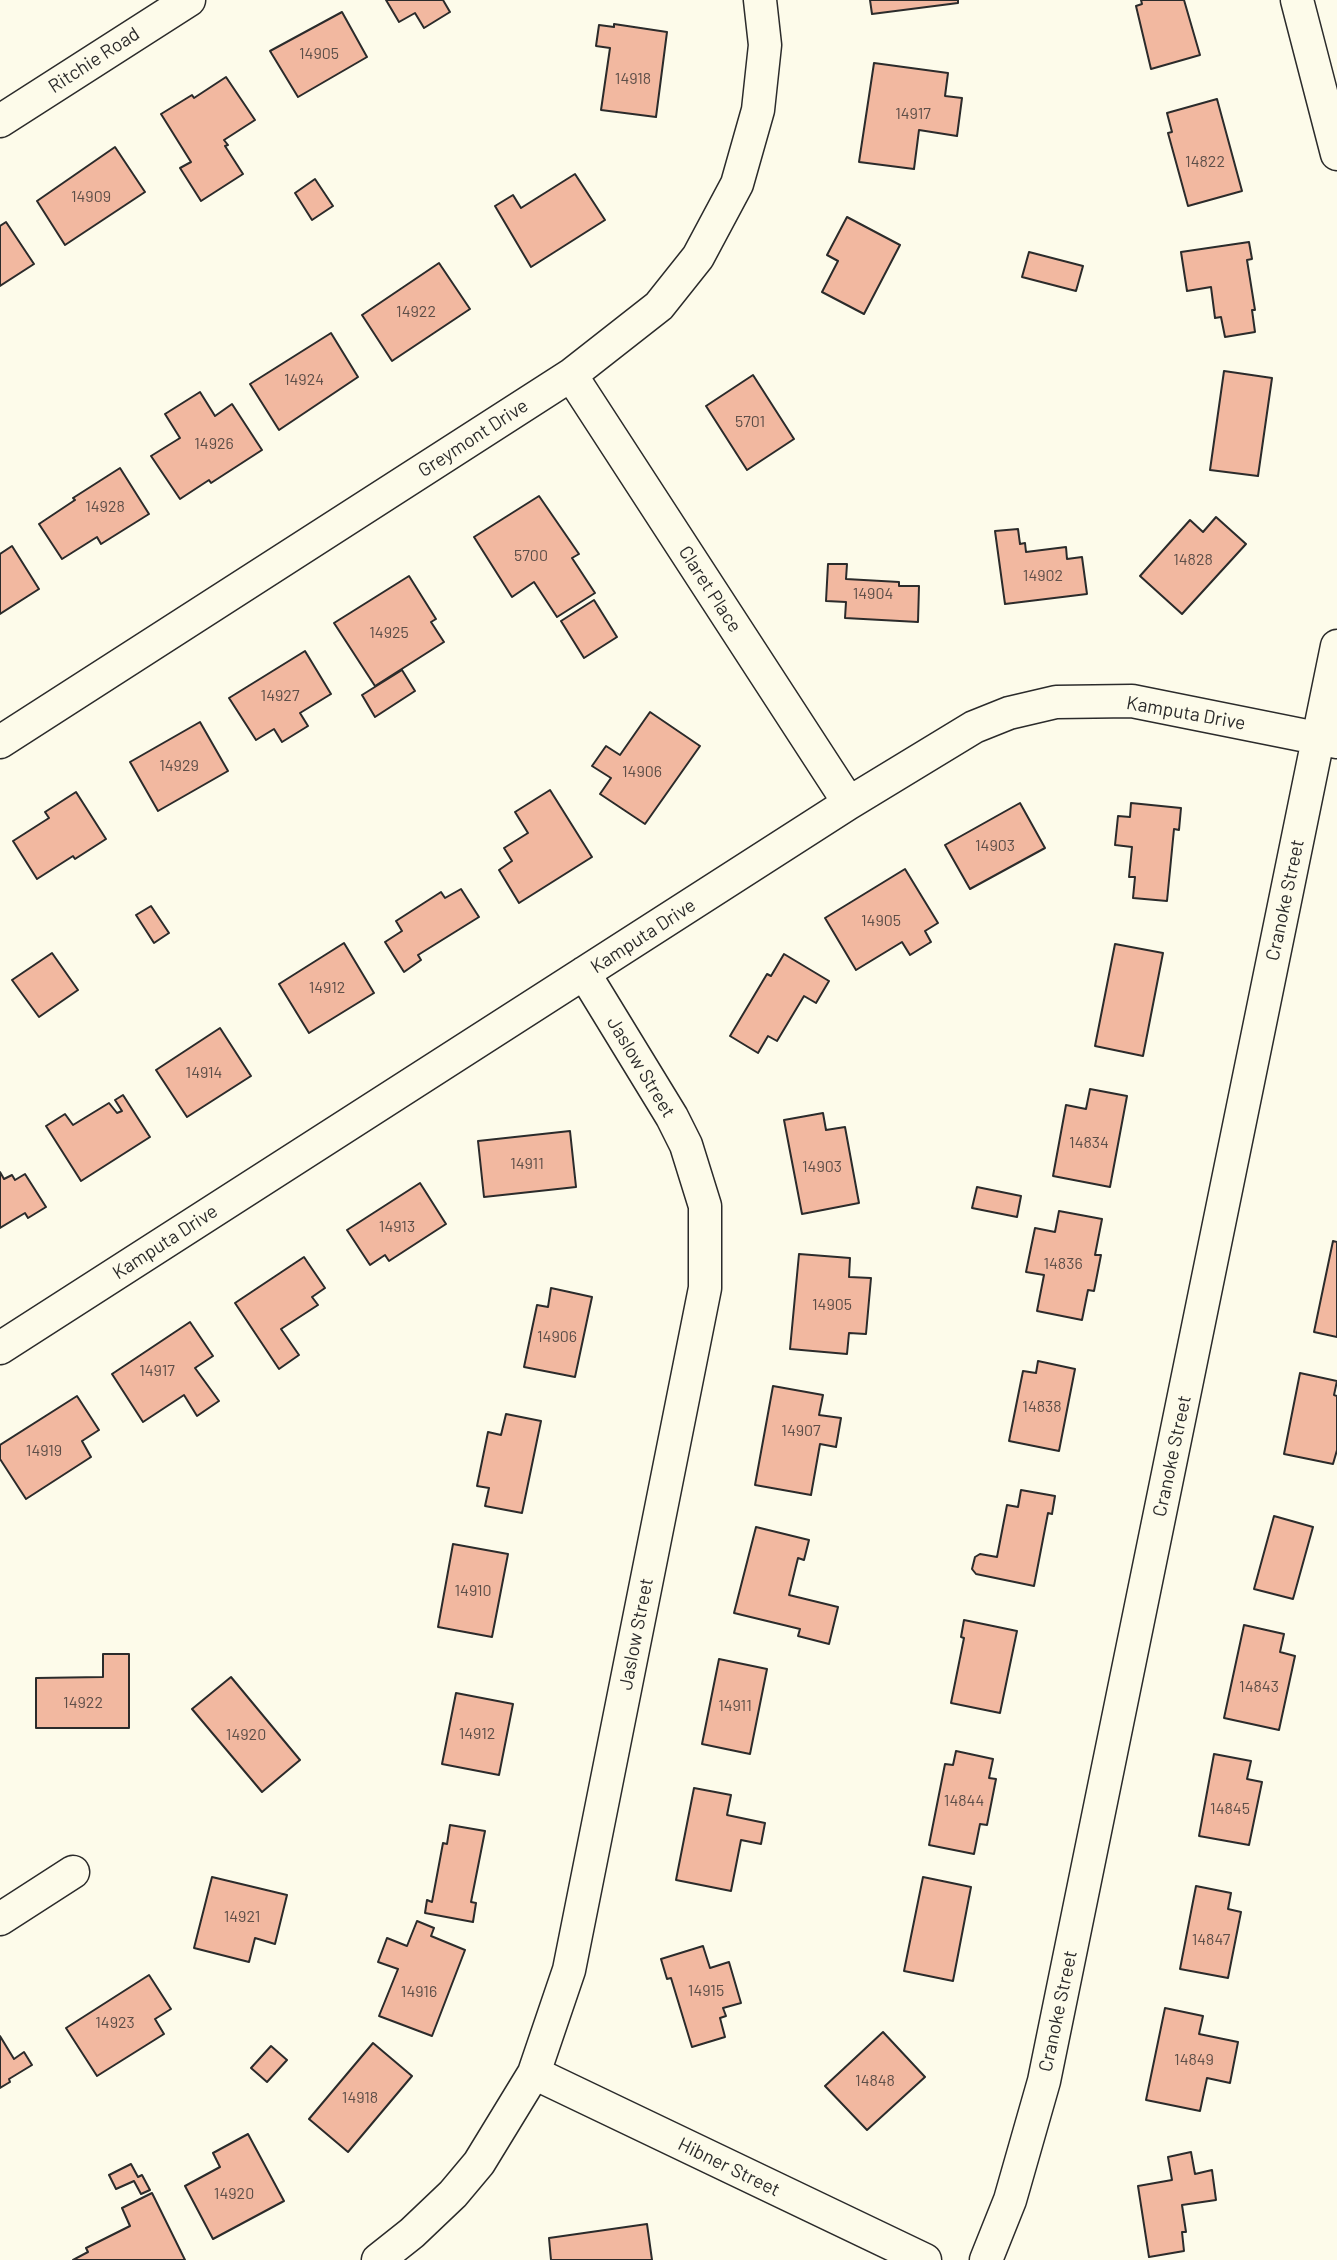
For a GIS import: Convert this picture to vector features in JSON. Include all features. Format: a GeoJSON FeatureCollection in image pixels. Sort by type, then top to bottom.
{"type":"FeatureCollection","features":[{"type":"Feature","properties":{"kind":"street","name":"Ritchie Road"},"geometry":{"type":"LineString","coordinates":[[0,121],[188,0]]}},
{"type":"Feature","properties":{"kind":"street","name":"Greymont Drive"},"geometry":{"type":"LineString","coordinates":[[0,742],[571,375],[659,306],[698,257],[737,184],[758,110],[765,45],[760,0]]}},
{"type":"Feature","properties":{"kind":"street"},"geometry":{"type":"LineString","coordinates":[[1297,0],[1337,154]]}},
{"type":"Feature","properties":{"kind":"street","name":"Claret Place"},"geometry":{"type":"LineString","coordinates":[[571,375],[849,803]]}},
{"type":"Feature","properties":{"kind":"street","name":"Cranoke Street"},"geometry":{"type":"LineString","coordinates":[[986,2260],[1010,2200],[1044,2081],[1328,740],[1337,646]]}},
{"type":"Feature","properties":{"kind":"street","name":"Kamputa Drive"},"geometry":{"type":"LineString","coordinates":[[0,1348],[849,803],[974,727],[1009,713],[1056,702],[1132,701],[1328,740]]}},
{"type":"Feature","properties":{"kind":"street","name":"Jaslow Street"},"geometry":{"type":"LineString","coordinates":[[378,2260],[412,2233],[453,2194],[470,2173],[534,2073],[569,1970],[705,1288],[705,1206],[687,1145],[584,973]]}},
{"type":"Feature","properties":{"kind":"street"},"geometry":{"type":"LineString","coordinates":[[0,1919],[73,1872]]}},
{"type":"Feature","properties":{"kind":"street","name":"Hibner Street"},"geometry":{"type":"LineString","coordinates":[[534,2073],[925,2260]]}},
{"type":"Feature","properties":{"kind":"building"},"geometry":{"type":"Polygon","coordinates":[[[386,0],[443,0],[450,12],[424,28],[415,13],[399,22],[386,0]]]}},
{"type":"Feature","properties":{"kind":"building"},"geometry":{"type":"Polygon","coordinates":[[[870,0],[958,0],[958,3],[872,14],[870,0]]]}},
{"type":"Feature","properties":{"kind":"building"},"geometry":{"type":"Polygon","coordinates":[[[1141,0],[1184,0],[1200,55],[1151,69],[1136,6],[1142,4],[1141,0]]]}},
{"type":"Feature","properties":{"kind":"building"},"geometry":{"type":"Polygon","coordinates":[[[342,12],[367,57],[298,97],[270,51],[342,12]]]}},
{"type":"Feature","properties":{"kind":"building"},"geometry":{"type":"Polygon","coordinates":[[[614,24],[667,32],[656,117],[601,110],[610,48],[596,46],[599,25],[614,27],[614,24]]]}},
{"type":"Feature","properties":{"kind":"building"},"geometry":{"type":"Polygon","coordinates":[[[874,63],[948,73],[945,96],[962,98],[957,136],[919,130],[914,169],[859,162],[874,63]]]}},
{"type":"Feature","properties":{"kind":"building"},"geometry":{"type":"Polygon","coordinates":[[[226,77],[255,120],[224,140],[243,174],[201,201],[180,168],[191,162],[161,114],[192,95],[194,98],[226,77]]]}},
{"type":"Feature","properties":{"kind":"building"},"geometry":{"type":"Polygon","coordinates":[[[1217,99],[1242,191],[1188,206],[1168,133],[1172,132],[1167,113],[1217,99]]]}},
{"type":"Feature","properties":{"kind":"building"},"geometry":{"type":"Polygon","coordinates":[[[115,147],[145,192],[65,245],[37,201],[115,147]]]}},
{"type":"Feature","properties":{"kind":"building"},"geometry":{"type":"Polygon","coordinates":[[[575,174],[605,220],[531,267],[495,206],[513,195],[521,208],[575,174]]]}},
{"type":"Feature","properties":{"kind":"building"},"geometry":{"type":"Polygon","coordinates":[[[315,179],[333,206],[312,220],[295,193],[315,179]]]}},
{"type":"Feature","properties":{"kind":"building"},"geometry":{"type":"Polygon","coordinates":[[[847,217],[900,245],[864,314],[822,292],[838,261],[827,255],[847,217]]]}},
{"type":"Feature","properties":{"kind":"building"},"geometry":{"type":"Polygon","coordinates":[[[6,222],[34,264],[0,286],[0,226],[6,222]]]}},
{"type":"Feature","properties":{"kind":"building"},"geometry":{"type":"Polygon","coordinates":[[[1249,242],[1252,259],[1247,260],[1255,310],[1252,310],[1255,332],[1225,337],[1221,317],[1215,318],[1211,287],[1187,291],[1181,252],[1249,242]]]}},
{"type":"Feature","properties":{"kind":"building"},"geometry":{"type":"Polygon","coordinates":[[[1029,252],[1083,266],[1076,291],[1022,277],[1029,252]]]}},
{"type":"Feature","properties":{"kind":"building"},"geometry":{"type":"Polygon","coordinates":[[[439,263],[470,309],[392,361],[362,315],[439,263]]]}},
{"type":"Feature","properties":{"kind":"building"},"geometry":{"type":"Polygon","coordinates":[[[331,333],[358,377],[279,430],[250,384],[331,333]]]}},
{"type":"Feature","properties":{"kind":"building"},"geometry":{"type":"Polygon","coordinates":[[[1224,371],[1272,378],[1258,476],[1210,470],[1224,371]]]}},
{"type":"Feature","properties":{"kind":"building"},"geometry":{"type":"Polygon","coordinates":[[[753,375],[794,439],[747,470],[706,406],[753,375]]]}},
{"type":"Feature","properties":{"kind":"building"},"geometry":{"type":"Polygon","coordinates":[[[200,392],[215,416],[232,404],[262,450],[211,483],[209,480],[180,499],[151,456],[180,438],[165,414],[200,392]]]}},
{"type":"Feature","properties":{"kind":"building"},"geometry":{"type":"Polygon","coordinates":[[[120,468],[149,514],[101,544],[97,537],[62,559],[39,524],[120,468]]]}},
{"type":"Feature","properties":{"kind":"building"},"geometry":{"type":"Polygon","coordinates":[[[539,496],[579,554],[572,558],[595,593],[557,617],[534,582],[512,597],[474,537],[539,496]]]}},
{"type":"Feature","properties":{"kind":"building"},"geometry":{"type":"Polygon","coordinates":[[[1216,517],[1246,544],[1182,614],[1140,576],[1190,520],[1203,532],[1216,517]]]}},
{"type":"Feature","properties":{"kind":"building"},"geometry":{"type":"Polygon","coordinates":[[[1018,529],[1020,544],[1025,543],[1026,552],[1066,547],[1067,559],[1082,557],[1087,594],[1005,604],[995,531],[1018,529]]]}},
{"type":"Feature","properties":{"kind":"building"},"geometry":{"type":"Polygon","coordinates":[[[12,546],[39,589],[0,614],[0,554],[12,546]]]}},
{"type":"Feature","properties":{"kind":"building"},"geometry":{"type":"Polygon","coordinates":[[[828,564],[847,564],[846,579],[919,586],[918,622],[845,618],[846,602],[826,601],[828,564]]]}},
{"type":"Feature","properties":{"kind":"building"},"geometry":{"type":"Polygon","coordinates":[[[409,576],[436,619],[431,622],[444,642],[375,686],[334,623],[409,576]]]}},
{"type":"Feature","properties":{"kind":"building"},"geometry":{"type":"Polygon","coordinates":[[[594,600],[617,637],[584,658],[561,621],[594,600]]]}},
{"type":"Feature","properties":{"kind":"building"},"geometry":{"type":"Polygon","coordinates":[[[305,651],[331,694],[300,713],[308,726],[282,742],[274,729],[256,740],[229,698],[305,651]]]}},
{"type":"Feature","properties":{"kind":"building"},"geometry":{"type":"Polygon","coordinates":[[[402,670],[415,691],[375,717],[362,695],[402,670]]]}},
{"type":"Feature","properties":{"kind":"building"},"geometry":{"type":"Polygon","coordinates":[[[650,712],[700,746],[645,824],[600,794],[611,778],[592,766],[606,746],[620,755],[650,712]]]}},
{"type":"Feature","properties":{"kind":"building"},"geometry":{"type":"Polygon","coordinates":[[[200,722],[228,771],[158,811],[130,762],[200,722]]]}},
{"type":"Feature","properties":{"kind":"building"},"geometry":{"type":"Polygon","coordinates":[[[550,790],[592,857],[519,903],[499,870],[512,861],[504,848],[528,833],[515,812],[550,790]]]}},
{"type":"Feature","properties":{"kind":"building"},"geometry":{"type":"Polygon","coordinates":[[[76,792],[106,839],[37,879],[13,841],[49,818],[45,812],[76,792]]]}},
{"type":"Feature","properties":{"kind":"building"},"geometry":{"type":"Polygon","coordinates":[[[1020,803],[1045,848],[970,889],[945,845],[1020,803]]]}},
{"type":"Feature","properties":{"kind":"building"},"geometry":{"type":"Polygon","coordinates":[[[1131,803],[1181,808],[1179,830],[1174,829],[1167,901],[1133,898],[1135,877],[1129,877],[1132,847],[1115,845],[1118,816],[1130,817],[1131,803]]]}},
{"type":"Feature","properties":{"kind":"building"},"geometry":{"type":"Polygon","coordinates":[[[905,869],[938,923],[925,931],[931,942],[910,955],[902,942],[856,970],[825,918],[905,869]]]}},
{"type":"Feature","properties":{"kind":"building"},"geometry":{"type":"Polygon","coordinates":[[[461,889],[479,917],[418,955],[421,960],[404,972],[385,942],[402,931],[396,921],[441,892],[445,898],[461,889]]]}},
{"type":"Feature","properties":{"kind":"building"},"geometry":{"type":"Polygon","coordinates":[[[151,906],[169,933],[154,943],[136,915],[151,906]]]}},
{"type":"Feature","properties":{"kind":"building"},"geometry":{"type":"Polygon","coordinates":[[[344,943],[374,993],[309,1033],[279,984],[344,943]]]}},
{"type":"Feature","properties":{"kind":"building"},"geometry":{"type":"Polygon","coordinates":[[[1115,944],[1163,953],[1143,1056],[1095,1046],[1115,944]]]}},
{"type":"Feature","properties":{"kind":"building"},"geometry":{"type":"Polygon","coordinates":[[[52,953],[78,990],[39,1017],[12,980],[52,953]]]}},
{"type":"Feature","properties":{"kind":"building"},"geometry":{"type":"Polygon","coordinates":[[[784,954],[829,981],[816,1003],[804,996],[777,1041],[768,1036],[758,1053],[730,1036],[767,974],[771,976],[784,954]]]}},
{"type":"Feature","properties":{"kind":"building"},"geometry":{"type":"Polygon","coordinates":[[[220,1028],[251,1076],[187,1117],[156,1070],[220,1028]]]}},
{"type":"Feature","properties":{"kind":"building"},"geometry":{"type":"Polygon","coordinates":[[[1090,1089],[1127,1096],[1110,1187],[1053,1176],[1066,1105],[1086,1109],[1090,1089]]]}},
{"type":"Feature","properties":{"kind":"building"},"geometry":{"type":"Polygon","coordinates":[[[123,1095],[150,1137],[81,1181],[46,1126],[65,1114],[73,1125],[109,1103],[117,1113],[122,1111],[115,1100],[123,1095]]]}},
{"type":"Feature","properties":{"kind":"building"},"geometry":{"type":"Polygon","coordinates":[[[823,1113],[826,1130],[845,1127],[859,1203],[802,1214],[784,1120],[823,1113]]]}},
{"type":"Feature","properties":{"kind":"building"},"geometry":{"type":"Polygon","coordinates":[[[570,1131],[576,1187],[484,1197],[478,1141],[570,1131]]]}},
{"type":"Feature","properties":{"kind":"building"},"geometry":{"type":"Polygon","coordinates":[[[0,1172],[4,1179],[12,1175],[15,1180],[25,1174],[46,1207],[28,1218],[25,1213],[0,1228],[0,1172]]]}},
{"type":"Feature","properties":{"kind":"building"},"geometry":{"type":"Polygon","coordinates":[[[420,1183],[446,1224],[389,1261],[385,1255],[370,1265],[347,1230],[420,1183]]]}},
{"type":"Feature","properties":{"kind":"building"},"geometry":{"type":"Polygon","coordinates":[[[977,1187],[1021,1196],[1017,1217],[972,1208],[977,1187]]]}},
{"type":"Feature","properties":{"kind":"building"},"geometry":{"type":"Polygon","coordinates":[[[1059,1211],[1102,1219],[1095,1255],[1101,1255],[1094,1291],[1088,1290],[1082,1320],[1037,1311],[1044,1275],[1026,1272],[1035,1228],[1055,1232],[1059,1211]]]}},
{"type":"Feature","properties":{"kind":"building"},"geometry":{"type":"Polygon","coordinates":[[[1333,1241],[1337,1242],[1337,1337],[1314,1332],[1333,1241]]]}},
{"type":"Feature","properties":{"kind":"building"},"geometry":{"type":"Polygon","coordinates":[[[799,1254],[850,1258],[849,1277],[871,1278],[866,1334],[849,1333],[847,1354],[790,1349],[799,1254]]]}},
{"type":"Feature","properties":{"kind":"building"},"geometry":{"type":"Polygon","coordinates":[[[304,1257],[325,1288],[312,1297],[318,1305],[281,1329],[299,1355],[279,1369],[235,1303],[304,1257]]]}},
{"type":"Feature","properties":{"kind":"building"},"geometry":{"type":"Polygon","coordinates":[[[551,1288],[592,1297],[575,1377],[524,1367],[537,1305],[548,1307],[551,1288]]]}},
{"type":"Feature","properties":{"kind":"building"},"geometry":{"type":"Polygon","coordinates":[[[190,1322],[213,1356],[195,1368],[219,1401],[197,1416],[184,1395],[143,1422],[112,1374],[190,1322]]]}},
{"type":"Feature","properties":{"kind":"building"},"geometry":{"type":"Polygon","coordinates":[[[1038,1361],[1075,1369],[1059,1451],[1009,1441],[1023,1371],[1036,1373],[1038,1361]]]}},
{"type":"Feature","properties":{"kind":"building"},"geometry":{"type":"Polygon","coordinates":[[[1300,1373],[1337,1381],[1334,1395],[1337,1396],[1337,1450],[1333,1464],[1284,1454],[1300,1373]]]}},
{"type":"Feature","properties":{"kind":"building"},"geometry":{"type":"Polygon","coordinates":[[[773,1386],[823,1395],[819,1415],[841,1418],[836,1447],[820,1444],[811,1495],[755,1485],[773,1386]]]}},
{"type":"Feature","properties":{"kind":"building"},"geometry":{"type":"Polygon","coordinates":[[[77,1396],[99,1430],[82,1441],[91,1457],[26,1499],[0,1459],[0,1445],[77,1396]]]}},
{"type":"Feature","properties":{"kind":"building"},"geometry":{"type":"Polygon","coordinates":[[[506,1414],[541,1421],[522,1513],[485,1506],[489,1488],[477,1486],[488,1432],[501,1435],[506,1414]]]}},
{"type":"Feature","properties":{"kind":"building"},"geometry":{"type":"Polygon","coordinates":[[[1021,1490],[1055,1496],[1052,1514],[1048,1513],[1034,1586],[976,1574],[972,1569],[975,1557],[980,1554],[997,1557],[1007,1505],[1018,1507],[1021,1490]]]}},
{"type":"Feature","properties":{"kind":"building"},"geometry":{"type":"Polygon","coordinates":[[[1274,1516],[1313,1527],[1293,1599],[1254,1589],[1274,1516]]]}},
{"type":"Feature","properties":{"kind":"building"},"geometry":{"type":"Polygon","coordinates":[[[756,1527],[809,1540],[804,1560],[798,1558],[789,1595],[838,1607],[829,1644],[798,1636],[800,1629],[734,1613],[756,1527]]]}},
{"type":"Feature","properties":{"kind":"building"},"geometry":{"type":"Polygon","coordinates":[[[453,1544],[508,1554],[492,1637],[438,1627],[453,1544]]]}},
{"type":"Feature","properties":{"kind":"building"},"geometry":{"type":"Polygon","coordinates":[[[964,1620],[1017,1631],[1000,1713],[951,1703],[964,1638],[961,1637],[964,1620]]]}},
{"type":"Feature","properties":{"kind":"building"},"geometry":{"type":"Polygon","coordinates":[[[1244,1625],[1284,1634],[1280,1652],[1295,1656],[1279,1730],[1224,1718],[1244,1625]]]}},
{"type":"Feature","properties":{"kind":"building"},"geometry":{"type":"Polygon","coordinates":[[[103,1654],[129,1654],[129,1728],[36,1728],[36,1678],[103,1677],[103,1654]]]}},
{"type":"Feature","properties":{"kind":"building"},"geometry":{"type":"Polygon","coordinates":[[[719,1659],[767,1669],[750,1754],[702,1744],[719,1659]]]}},
{"type":"Feature","properties":{"kind":"building"},"geometry":{"type":"Polygon","coordinates":[[[231,1677],[300,1760],[262,1792],[192,1709],[231,1677]]]}},
{"type":"Feature","properties":{"kind":"building"},"geometry":{"type":"Polygon","coordinates":[[[456,1693],[513,1704],[499,1775],[442,1764],[456,1693]]]}},
{"type":"Feature","properties":{"kind":"building"},"geometry":{"type":"Polygon","coordinates":[[[956,1751],[993,1759],[989,1778],[996,1779],[987,1825],[980,1824],[974,1854],[929,1845],[945,1764],[953,1765],[956,1751]]]}},
{"type":"Feature","properties":{"kind":"building"},"geometry":{"type":"Polygon","coordinates":[[[1214,1754],[1251,1761],[1247,1779],[1262,1782],[1249,1845],[1199,1836],[1214,1754]]]}},
{"type":"Feature","properties":{"kind":"building"},"geometry":{"type":"Polygon","coordinates":[[[694,1788],[731,1795],[727,1815],[765,1823],[761,1844],[741,1840],[731,1891],[676,1880],[694,1788]]]}},
{"type":"Feature","properties":{"kind":"building"},"geometry":{"type":"Polygon","coordinates":[[[450,1825],[485,1831],[471,1902],[476,1903],[473,1922],[425,1913],[427,1900],[432,1902],[443,1843],[447,1844],[450,1825]]]}},
{"type":"Feature","properties":{"kind":"building"},"geometry":{"type":"Polygon","coordinates":[[[212,1877],[287,1895],[275,1944],[255,1938],[249,1962],[194,1948],[212,1877]]]}},
{"type":"Feature","properties":{"kind":"building"},"geometry":{"type":"Polygon","coordinates":[[[923,1877],[971,1887],[953,1981],[904,1971],[923,1877]]]}},
{"type":"Feature","properties":{"kind":"building"},"geometry":{"type":"Polygon","coordinates":[[[1196,1886],[1231,1893],[1228,1909],[1241,1912],[1228,1978],[1180,1969],[1196,1886]]]}},
{"type":"Feature","properties":{"kind":"building"},"geometry":{"type":"Polygon","coordinates":[[[417,1921],[434,1928],[431,1936],[465,1950],[432,2036],[379,2016],[398,1969],[378,1962],[387,1938],[407,1946],[417,1921]]]}},
{"type":"Feature","properties":{"kind":"building"},"geometry":{"type":"Polygon","coordinates":[[[703,1946],[710,1968],[729,1962],[741,2003],[723,2008],[726,2016],[720,2018],[725,2037],[692,2047],[671,1978],[667,1979],[661,1959],[703,1946]]]}},
{"type":"Feature","properties":{"kind":"building"},"geometry":{"type":"Polygon","coordinates":[[[149,1975],[171,2009],[155,2019],[164,2034],[97,2076],[66,2028],[149,1975]]]}},
{"type":"Feature","properties":{"kind":"building"},"geometry":{"type":"Polygon","coordinates":[[[1165,2008],[1203,2016],[1199,2034],[1238,2042],[1230,2083],[1207,2078],[1200,2111],[1146,2100],[1165,2008]]]}},
{"type":"Feature","properties":{"kind":"building"},"geometry":{"type":"Polygon","coordinates":[[[883,2032],[925,2077],[867,2130],[825,2086],[883,2032]]]}},
{"type":"Feature","properties":{"kind":"building"},"geometry":{"type":"Polygon","coordinates":[[[0,2036],[14,2059],[24,2052],[32,2065],[0,2088],[0,2036]]]}},
{"type":"Feature","properties":{"kind":"building"},"geometry":{"type":"Polygon","coordinates":[[[373,2043],[412,2076],[348,2152],[309,2119],[373,2043]]]}},
{"type":"Feature","properties":{"kind":"building"},"geometry":{"type":"Polygon","coordinates":[[[271,2046],[287,2060],[267,2082],[251,2068],[271,2046]]]}},
{"type":"Feature","properties":{"kind":"building"},"geometry":{"type":"Polygon","coordinates":[[[248,2134],[284,2201],[213,2239],[185,2186],[220,2167],[213,2153],[248,2134]]]}},
{"type":"Feature","properties":{"kind":"building"},"geometry":{"type":"Polygon","coordinates":[[[1191,2152],[1195,2174],[1212,2170],[1216,2200],[1182,2205],[1186,2232],[1182,2232],[1184,2251],[1149,2257],[1138,2186],[1172,2180],[1168,2157],[1191,2152]]]}},
{"type":"Feature","properties":{"kind":"building"},"geometry":{"type":"Polygon","coordinates":[[[131,2164],[138,2177],[142,2175],[150,2190],[141,2194],[134,2181],[116,2189],[109,2175],[131,2164]]]}},
{"type":"Feature","properties":{"kind":"building"},"geometry":{"type":"Polygon","coordinates":[[[152,2193],[185,2260],[73,2260],[88,2252],[86,2248],[130,2226],[122,2208],[152,2193]]]}},
{"type":"Feature","properties":{"kind":"building"},"geometry":{"type":"Polygon","coordinates":[[[647,2224],[652,2260],[551,2260],[549,2238],[647,2224]]]}}]}
